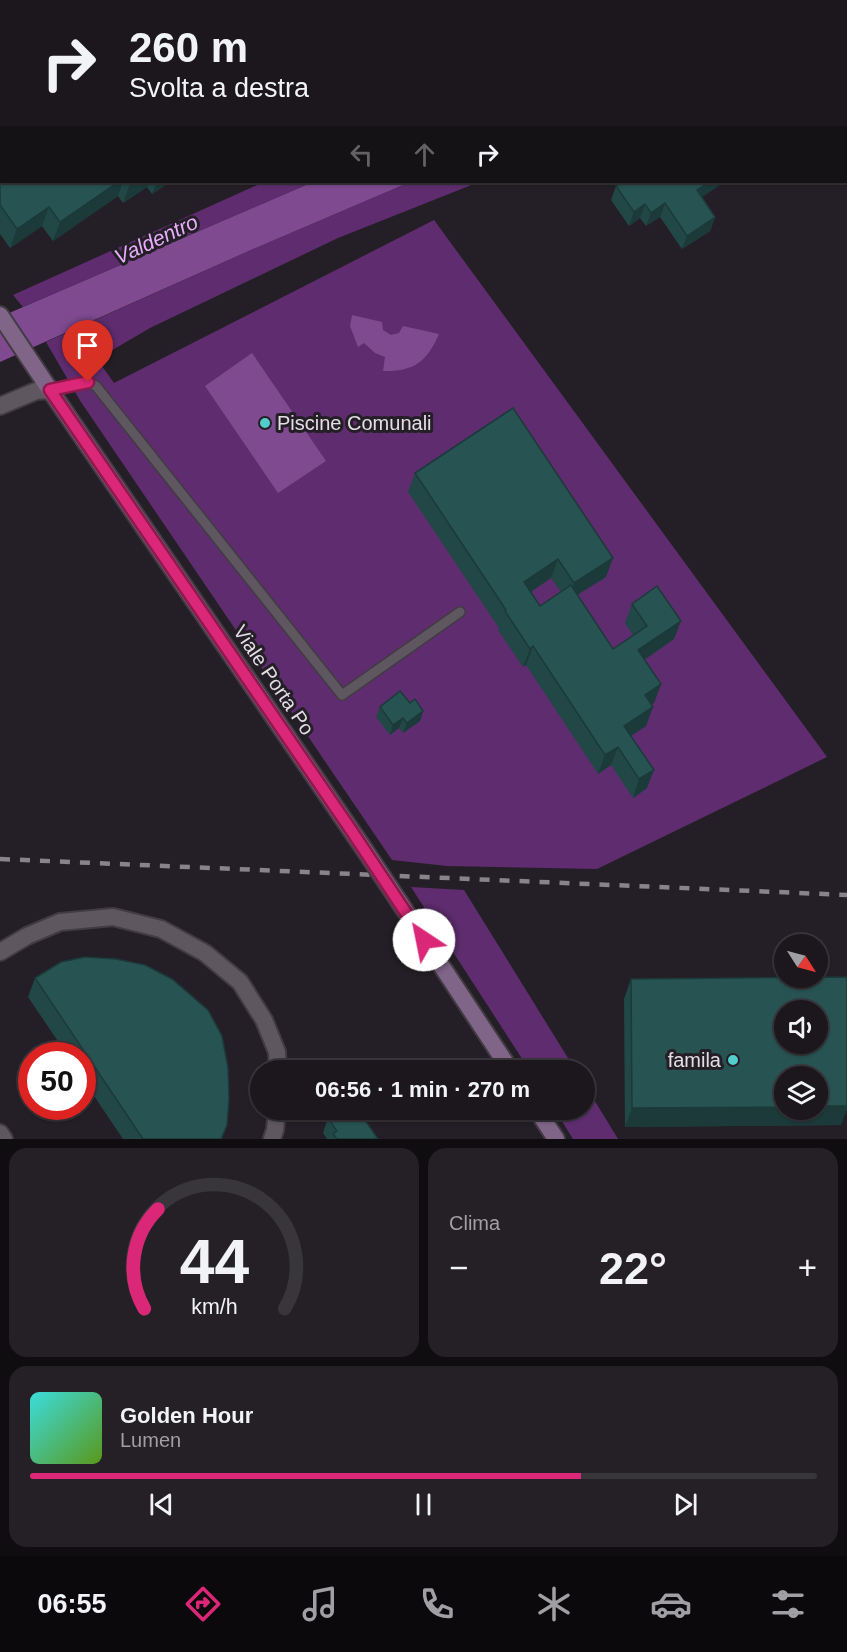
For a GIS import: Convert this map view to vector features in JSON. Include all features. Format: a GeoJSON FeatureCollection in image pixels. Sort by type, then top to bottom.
{"type":"FeatureCollection","features":[{"type":"Feature","properties":{"kind":"main road","name":"Viale Porta Po"},"geometry":{"type":"LineString","coordinates":[[0,315],[364,849],[504,1060]]}},
{"type":"Feature","properties":{"kind":"main road"},"geometry":{"type":"LineString","coordinates":[[544,1120],[556,1139]]}},
{"type":"Feature","properties":{"kind":"street"},"geometry":{"type":"LineString","coordinates":[[0,406],[36,391],[50,390]]}},
{"type":"Feature","properties":{"kind":"street"},"geometry":{"type":"LineString","coordinates":[[0,952],[27,936],[60,922],[113,917],[161,929],[205,953],[240,982],[264,1020],[277,1052],[277,1060]]}},
{"type":"Feature","properties":{"kind":"street"},"geometry":{"type":"LineString","coordinates":[[272,1139],[276,1120]]}},
{"type":"Feature","properties":{"kind":"street"},"geometry":{"type":"LineString","coordinates":[[0,1133],[4,1139]]}},
{"type":"Feature","properties":{"kind":"lane"},"geometry":{"type":"LineString","coordinates":[[50,390],[88,382],[96,386],[342,695],[460,612]]}},
{"type":"Feature","properties":{"kind":"shaded area"},"geometry":{"type":"Polygon","coordinates":[[[262,183],[311,183],[23,307],[13,295],[262,183]]]}},
{"type":"Feature","properties":{"kind":"shaded area"},"geometry":{"type":"Polygon","coordinates":[[[311,183],[408,183],[0,362],[0,317],[311,183]]]}},
{"type":"Feature","properties":{"kind":"shaded area"},"geometry":{"type":"Polygon","coordinates":[[[408,183],[476,183],[338,238],[150,328],[97,359],[114,383],[434,220],[827,757],[597,869],[447,866],[392,860],[81,402],[46,342],[408,183]]]}},
{"type":"Feature","properties":{"kind":"shaded area"},"geometry":{"type":"Polygon","coordinates":[[[352,315],[382,322],[383,330],[391,335],[399,333],[403,326],[439,334],[429,352],[418,363],[403,370],[383,371],[385,357],[375,353],[364,343],[358,347],[350,326],[352,315]]]}},
{"type":"Feature","properties":{"kind":"shaded area","name":"Piscine Comunali"},"geometry":{"type":"Polygon","coordinates":[[[252,353],[326,461],[278,493],[205,386],[252,353]]]}},
{"type":"Feature","properties":{"kind":"shaded area"},"geometry":{"type":"Polygon","coordinates":[[[411,887],[464,890],[569,1060],[523,1060],[411,887]]]}},
{"type":"Feature","properties":{"kind":"shaded area"},"geometry":{"type":"Polygon","coordinates":[[[595,1101],[618,1139],[573,1139],[561,1120],[595,1120],[595,1101]]]}},
{"type":"Feature","properties":{"kind":"building"},"geometry":{"type":"Polygon","coordinates":[[[0,183],[117,183],[60,222],[49,207],[17,229],[0,205],[0,183]]]}},
{"type":"Feature","properties":{"kind":"building"},"geometry":{"type":"Polygon","coordinates":[[[621,183],[708,183],[697,190],[715,217],[687,236],[665,203],[651,213],[645,204],[634,212],[616,186],[621,183]]]}},
{"type":"Feature","properties":{"kind":"building"},"geometry":{"type":"Polygon","coordinates":[[[513,408],[613,558],[574,583],[558,559],[524,582],[540,606],[571,585],[613,649],[647,626],[632,604],[657,586],[681,621],[638,650],[661,684],[645,695],[653,707],[624,726],[654,770],[639,779],[618,747],[605,755],[533,646],[530,649],[415,473],[513,408]]]}},
{"type":"Feature","properties":{"kind":"building"},"geometry":{"type":"Polygon","coordinates":[[[400,691],[410,703],[415,699],[423,711],[407,723],[403,718],[393,725],[380,707],[400,691]]]}},
{"type":"Feature","properties":{"kind":"building"},"geometry":{"type":"Polygon","coordinates":[[[85,957],[116,959],[145,965],[172,979],[208,1010],[222,1036],[228,1068],[227,1125],[221,1139],[143,1139],[96,1069],[96,1042],[78,1042],[35,978],[61,962],[85,957]]]}},
{"type":"Feature","properties":{"kind":"building","name":"famila"},"geometry":{"type":"Polygon","coordinates":[[[828,977],[847,977],[847,1106],[828,1106],[828,1066],[774,1066],[774,1107],[632,1108],[631,979],[774,978],[774,988],[828,988],[828,977]]]}},
{"type":"Feature","properties":{"kind":"building"},"geometry":{"type":"Polygon","coordinates":[[[329,1120],[365,1120],[378,1139],[337,1139],[333,1134],[337,1131],[329,1120]]]}},
{"type":"Feature","properties":{"kind":"railway"},"geometry":{"type":"LineString","coordinates":[[0,859],[847,895]]}},
{"type":"Feature","properties":{"kind":"place","name":"Piscine Comunali"},"geometry":{"type":"Point","coordinates":[265,423]}},
{"type":"Feature","properties":{"kind":"place","name":"famila"},"geometry":{"type":"Point","coordinates":[733,1060]}},
{"type":"Feature","properties":{"kind":"route"},"geometry":{"type":"LineString","coordinates":[[88,382],[50,390],[424,940]]}},
{"type":"Feature","properties":{"kind":"water label","name":"Valdentro"},"geometry":{"type":"Point","coordinates":[156,239]}}]}
